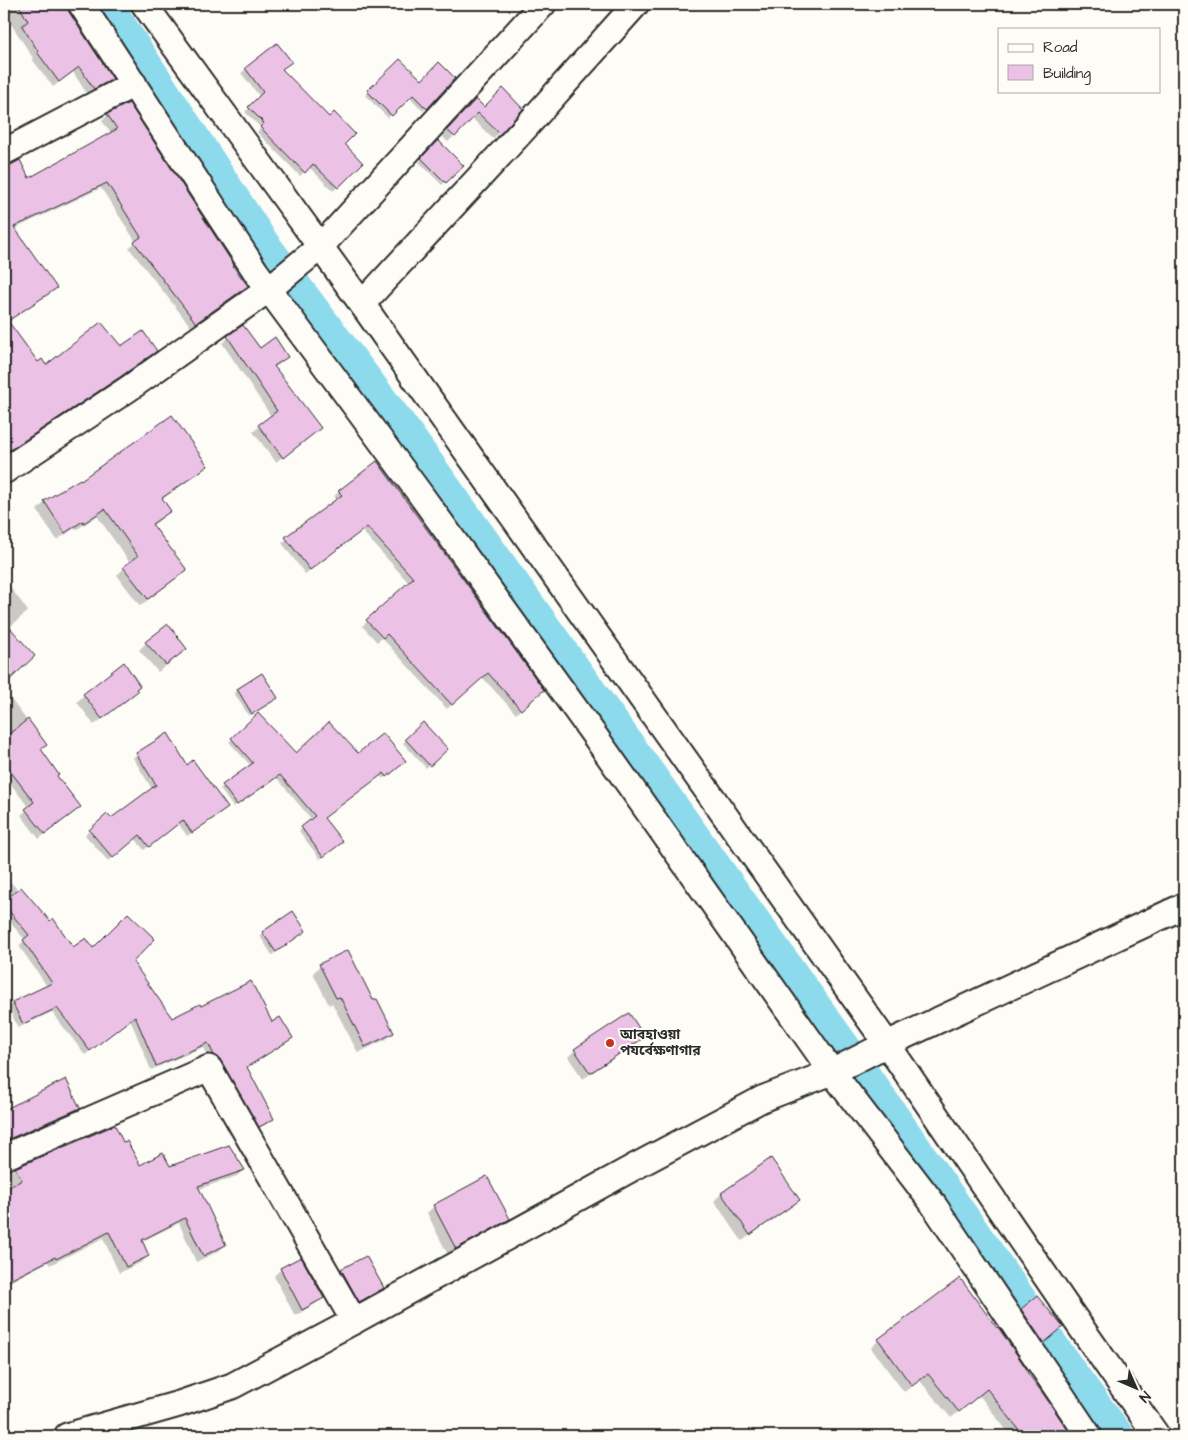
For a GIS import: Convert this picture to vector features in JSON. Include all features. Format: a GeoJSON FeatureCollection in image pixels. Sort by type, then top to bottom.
{"type":"FeatureCollection","features":[{"type":"Feature","properties":{"kind":"street"},"geometry":{"type":"LineString","coordinates":[[81,4],[269,290],[418,491],[592,732],[832,1072],[930,1201],[1089,1436]]}},
{"type":"Feature","properties":{"kind":"street"},"geometry":{"type":"LineString","coordinates":[[144,4],[321,246],[887,1044],[1157,1436]]}},
{"type":"Feature","properties":{"kind":"street"},"geometry":{"type":"LineString","coordinates":[[4,471],[128,389],[269,290],[321,246],[543,4]]}},
{"type":"Feature","properties":{"kind":"street"},"geometry":{"type":"LineString","coordinates":[[362,304],[636,4]]}},
{"type":"Feature","properties":{"kind":"street"},"geometry":{"type":"LineString","coordinates":[[4,152],[134,84]]}},
{"type":"Feature","properties":{"kind":"street"},"geometry":{"type":"LineString","coordinates":[[67,1436],[179,1404],[232,1386],[762,1099],[832,1072],[887,1044],[1184,906]]}},
{"type":"Feature","properties":{"kind":"street"},"geometry":{"type":"LineString","coordinates":[[4,1157],[208,1068],[354,1321]]}},
{"type":"Feature","properties":{"kind":"building"},"geometry":{"type":"Polygon","coordinates":[[[18,4],[67,4],[69,12],[113,79],[94,89],[79,67],[59,82],[37,52],[22,26],[28,21],[18,4]]]}},
{"type":"Feature","properties":{"kind":"building"},"geometry":{"type":"Polygon","coordinates":[[[277,43],[292,62],[282,69],[329,117],[334,112],[355,134],[345,144],[363,163],[338,188],[313,164],[305,173],[260,127],[264,123],[248,107],[263,92],[245,68],[277,43]]]}},
{"type":"Feature","properties":{"kind":"building"},"geometry":{"type":"Polygon","coordinates":[[[400,59],[422,80],[439,62],[455,78],[427,109],[413,95],[392,116],[367,91],[400,59]]]}},
{"type":"Feature","properties":{"kind":"building"},"geometry":{"type":"Polygon","coordinates":[[[503,88],[523,109],[500,134],[478,113],[455,137],[447,130],[476,99],[484,107],[503,88]]]}},
{"type":"Feature","properties":{"kind":"building"},"geometry":{"type":"Polygon","coordinates":[[[129,103],[233,266],[248,286],[196,323],[134,242],[141,237],[107,183],[14,227],[57,288],[8,321],[38,362],[42,359],[46,365],[101,322],[121,346],[143,331],[157,351],[4,454],[4,166],[11,165],[20,160],[29,178],[117,129],[107,114],[129,103]]]}},
{"type":"Feature","properties":{"kind":"building"},"geometry":{"type":"Polygon","coordinates":[[[438,140],[464,166],[446,183],[421,158],[438,140]]]}},
{"type":"Feature","properties":{"kind":"building"},"geometry":{"type":"Polygon","coordinates":[[[243,325],[260,348],[275,337],[288,357],[274,366],[321,428],[283,458],[258,425],[277,411],[227,336],[243,325]]]}},
{"type":"Feature","properties":{"kind":"building"},"geometry":{"type":"Polygon","coordinates":[[[172,415],[208,466],[162,498],[171,511],[152,524],[187,570],[148,599],[123,567],[138,556],[105,509],[65,533],[44,501],[81,480],[172,415]]]}},
{"type":"Feature","properties":{"kind":"building"},"geometry":{"type":"Polygon","coordinates":[[[377,461],[544,690],[521,710],[488,673],[452,705],[387,634],[383,638],[366,620],[413,578],[367,527],[310,570],[285,537],[342,495],[338,491],[377,461]]]}},
{"type":"Feature","properties":{"kind":"building"},"geometry":{"type":"Polygon","coordinates":[[[4,621],[35,656],[4,685],[4,621]]]}},
{"type":"Feature","properties":{"kind":"building"},"geometry":{"type":"Polygon","coordinates":[[[168,624],[187,649],[166,665],[145,642],[168,624]]]}},
{"type":"Feature","properties":{"kind":"building"},"geometry":{"type":"Polygon","coordinates":[[[124,662],[140,686],[136,689],[138,691],[102,719],[83,694],[124,662]]]}},
{"type":"Feature","properties":{"kind":"building"},"geometry":{"type":"Polygon","coordinates":[[[262,673],[278,698],[252,714],[237,689],[262,673]]]}},
{"type":"Feature","properties":{"kind":"building"},"geometry":{"type":"Polygon","coordinates":[[[258,713],[296,753],[329,722],[358,753],[383,733],[406,761],[387,777],[384,773],[324,818],[343,842],[323,857],[301,827],[315,816],[280,775],[237,805],[222,785],[253,763],[231,738],[258,713]]]}},
{"type":"Feature","properties":{"kind":"building"},"geometry":{"type":"Polygon","coordinates":[[[28,719],[47,745],[41,749],[59,775],[57,776],[81,807],[45,834],[25,809],[34,802],[4,763],[4,738],[28,719]]]}},
{"type":"Feature","properties":{"kind":"building"},"geometry":{"type":"Polygon","coordinates":[[[423,722],[448,749],[430,766],[405,739],[423,722]]]}},
{"type":"Feature","properties":{"kind":"building"},"geometry":{"type":"Polygon","coordinates":[[[168,733],[187,765],[193,760],[228,808],[192,833],[183,820],[149,847],[140,835],[113,858],[89,830],[107,814],[111,818],[156,785],[136,753],[168,733]]]}},
{"type":"Feature","properties":{"kind":"building"},"geometry":{"type":"Polygon","coordinates":[[[21,887],[50,921],[53,918],[73,947],[86,938],[93,948],[128,913],[155,939],[133,962],[172,1018],[251,981],[272,1022],[280,1017],[293,1038],[247,1067],[274,1119],[259,1127],[221,1061],[214,1055],[208,1043],[156,1066],[135,1016],[90,1051],[57,1008],[23,1024],[12,1002],[52,983],[23,940],[29,935],[4,905],[4,901],[21,887]]]}},
{"type":"Feature","properties":{"kind":"building"},"geometry":{"type":"Polygon","coordinates":[[[293,911],[306,931],[276,952],[262,932],[293,911]]]}},
{"type":"Feature","properties":{"kind":"building"},"geometry":{"type":"Polygon","coordinates":[[[348,950],[373,1000],[377,999],[394,1033],[365,1047],[340,997],[336,998],[319,964],[348,950]]]}},
{"type":"Feature","properties":{"kind":"building","name":"আবহাওয়া পযর্বেক্ষণাগার"},"geometry":{"type":"Polygon","coordinates":[[[629,1013],[645,1037],[590,1073],[574,1049],[629,1013]]]}},
{"type":"Feature","properties":{"kind":"building"},"geometry":{"type":"Polygon","coordinates":[[[66,1079],[80,1108],[4,1141],[4,1110],[66,1079]]]}},
{"type":"Feature","properties":{"kind":"building"},"geometry":{"type":"Polygon","coordinates":[[[115,1125],[123,1142],[127,1141],[140,1165],[163,1153],[170,1166],[229,1145],[245,1170],[198,1186],[226,1245],[203,1256],[185,1218],[142,1240],[149,1256],[126,1267],[109,1232],[4,1283],[4,1190],[22,1180],[15,1168],[115,1125]]]}},
{"type":"Feature","properties":{"kind":"building"},"geometry":{"type":"Polygon","coordinates":[[[771,1158],[800,1200],[750,1235],[721,1193],[771,1158]]]}},
{"type":"Feature","properties":{"kind":"building"},"geometry":{"type":"Polygon","coordinates":[[[487,1176],[510,1219],[456,1249],[433,1205],[487,1176]]]}},
{"type":"Feature","properties":{"kind":"building"},"geometry":{"type":"Polygon","coordinates":[[[366,1256],[384,1288],[359,1302],[341,1269],[366,1256]]]}},
{"type":"Feature","properties":{"kind":"building"},"geometry":{"type":"Polygon","coordinates":[[[301,1257],[324,1298],[302,1310],[280,1268],[301,1257]]]}},
{"type":"Feature","properties":{"kind":"building"},"geometry":{"type":"Polygon","coordinates":[[[960,1278],[998,1327],[1072,1436],[1024,1436],[987,1389],[959,1412],[928,1374],[912,1386],[878,1339],[960,1278]]]}},
{"type":"Feature","properties":{"kind":"building"},"geometry":{"type":"Polygon","coordinates":[[[1037,1296],[1063,1327],[1044,1343],[1021,1309],[1037,1296]]]}},
{"type":"Feature","properties":{"kind":"waterway"},"geometry":{"type":"LineString","coordinates":[[107,4],[263,242],[402,426],[875,1089],[1073,1374],[1119,1436]]}},
{"type":"Feature","properties":{"kind":"place","name":"আবহাওয়া পযর্বেক্ষণাগার"},"geometry":{"type":"Point","coordinates":[610,1043]}}]}
